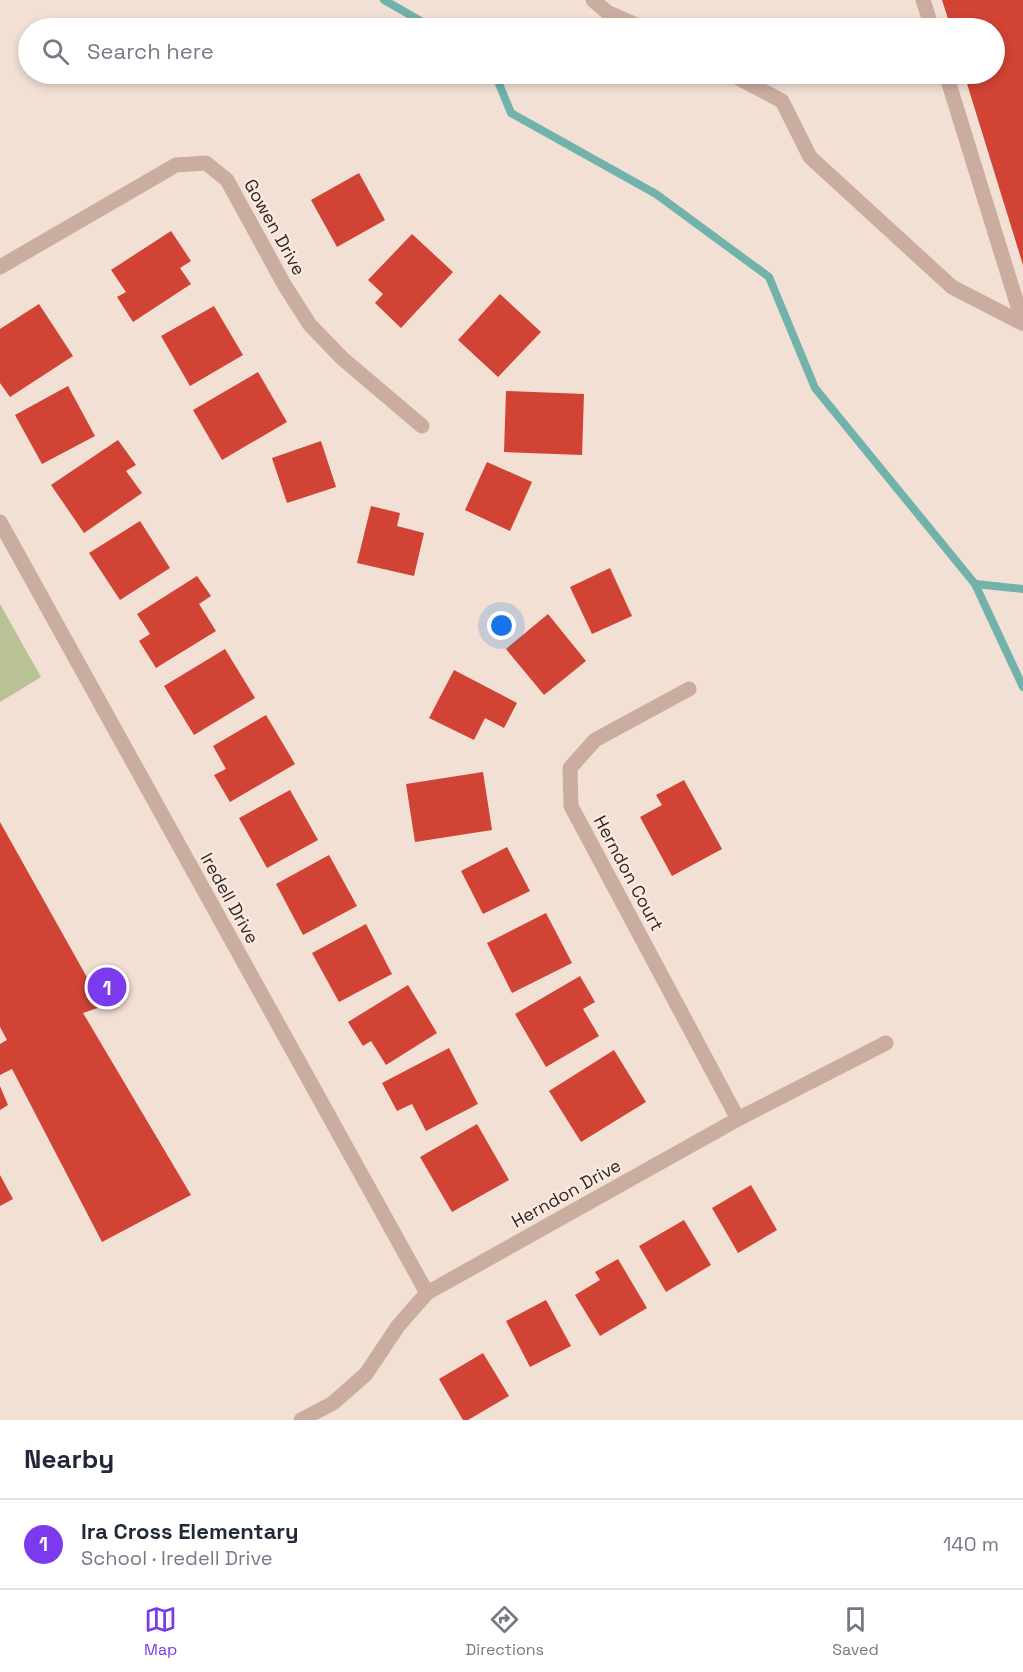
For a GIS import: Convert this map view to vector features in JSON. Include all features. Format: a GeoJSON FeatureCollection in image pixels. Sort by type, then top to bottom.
{"type":"FeatureCollection","features":[{"type":"Feature","properties":{"kind":"street"},"geometry":{"type":"LineString","coordinates":[[593,0],[607,12],[620,18]]}},
{"type":"Feature","properties":{"kind":"street"},"geometry":{"type":"LineString","coordinates":[[923,0],[929,18]]}},
{"type":"Feature","properties":{"kind":"street"},"geometry":{"type":"LineString","coordinates":[[750,84],[782,101],[810,158],[952,286],[1023,323]]}},
{"type":"Feature","properties":{"kind":"street"},"geometry":{"type":"LineString","coordinates":[[949,84],[1023,323]]}},
{"type":"Feature","properties":{"kind":"street","name":"Gowen Drive"},"geometry":{"type":"LineString","coordinates":[[0,267],[177,165],[206,163],[227,180],[285,286],[310,325],[343,359],[422,426]]}},
{"type":"Feature","properties":{"kind":"street","name":"Iredell Drive"},"geometry":{"type":"LineString","coordinates":[[0,522],[427,1293]]}},
{"type":"Feature","properties":{"kind":"street","name":"Herndon Court"},"geometry":{"type":"LineString","coordinates":[[689,689],[595,740],[570,768],[571,806],[738,1119]]}},
{"type":"Feature","properties":{"kind":"street","name":"Herndon Drive"},"geometry":{"type":"LineString","coordinates":[[301,1420],[333,1402],[366,1374],[399,1326],[427,1293],[738,1119],[886,1043]]}},
{"type":"Feature","properties":{"kind":"green space"},"geometry":{"type":"Polygon","coordinates":[[[0,604],[41,677],[0,702],[0,604]]]}},
{"type":"Feature","properties":{"kind":"building"},"geometry":{"type":"Polygon","coordinates":[[[942,0],[1023,0],[1023,265],[967,84],[1005,84],[1005,18],[948,18],[942,0]]]}},
{"type":"Feature","properties":{"kind":"building"},"geometry":{"type":"Polygon","coordinates":[[[359,173],[385,220],[337,247],[311,200],[359,173]]]}},
{"type":"Feature","properties":{"kind":"building"},"geometry":{"type":"Polygon","coordinates":[[[171,231],[191,261],[180,268],[191,284],[133,322],[117,297],[126,292],[111,270],[171,231]]]}},
{"type":"Feature","properties":{"kind":"building"},"geometry":{"type":"Polygon","coordinates":[[[412,234],[453,272],[401,328],[375,303],[383,294],[368,280],[412,234]]]}},
{"type":"Feature","properties":{"kind":"building"},"geometry":{"type":"Polygon","coordinates":[[[500,294],[541,332],[498,377],[458,340],[500,294]]]}},
{"type":"Feature","properties":{"kind":"building"},"geometry":{"type":"Polygon","coordinates":[[[39,304],[73,356],[10,397],[0,383],[0,329],[39,304]]]}},
{"type":"Feature","properties":{"kind":"building"},"geometry":{"type":"Polygon","coordinates":[[[214,306],[243,355],[190,386],[161,336],[214,306]]]}},
{"type":"Feature","properties":{"kind":"building"},"geometry":{"type":"Polygon","coordinates":[[[258,372],[287,422],[222,460],[193,410],[258,372]]]}},
{"type":"Feature","properties":{"kind":"building"},"geometry":{"type":"Polygon","coordinates":[[[68,386],[95,436],[42,464],[15,415],[68,386]]]}},
{"type":"Feature","properties":{"kind":"building"},"geometry":{"type":"Polygon","coordinates":[[[506,391],[584,394],[582,455],[504,452],[506,391]]]}},
{"type":"Feature","properties":{"kind":"building"},"geometry":{"type":"Polygon","coordinates":[[[118,440],[136,465],[126,471],[142,493],[84,533],[51,485],[118,440]]]}},
{"type":"Feature","properties":{"kind":"building"},"geometry":{"type":"Polygon","coordinates":[[[321,441],[336,487],[287,503],[272,458],[321,441]]]}},
{"type":"Feature","properties":{"kind":"building"},"geometry":{"type":"Polygon","coordinates":[[[487,462],[532,482],[510,531],[465,510],[487,462]]]}},
{"type":"Feature","properties":{"kind":"building"},"geometry":{"type":"Polygon","coordinates":[[[371,506],[400,513],[397,526],[424,533],[414,576],[357,563],[371,506]]]}},
{"type":"Feature","properties":{"kind":"building"},"geometry":{"type":"Polygon","coordinates":[[[140,521],[170,568],[120,600],[89,553],[140,521]]]}},
{"type":"Feature","properties":{"kind":"building"},"geometry":{"type":"Polygon","coordinates":[[[610,568],[632,616],[592,634],[570,587],[610,568]]]}},
{"type":"Feature","properties":{"kind":"building"},"geometry":{"type":"Polygon","coordinates":[[[197,576],[211,596],[199,604],[216,631],[156,668],[139,641],[150,634],[137,614],[197,576]]]}},
{"type":"Feature","properties":{"kind":"building"},"geometry":{"type":"Polygon","coordinates":[[[548,614],[586,661],[544,695],[506,649],[548,614]]]}},
{"type":"Feature","properties":{"kind":"building"},"geometry":{"type":"Polygon","coordinates":[[[225,649],[255,698],[194,735],[164,686],[225,649]]]}},
{"type":"Feature","properties":{"kind":"building"},"geometry":{"type":"Polygon","coordinates":[[[454,670],[517,703],[504,728],[485,718],[474,740],[429,718],[454,670]]]}},
{"type":"Feature","properties":{"kind":"building"},"geometry":{"type":"Polygon","coordinates":[[[266,715],[295,764],[230,802],[214,775],[226,769],[213,746],[266,715]]]}},
{"type":"Feature","properties":{"kind":"building"},"geometry":{"type":"Polygon","coordinates":[[[483,772],[492,830],[415,842],[406,784],[483,772]]]}},
{"type":"Feature","properties":{"kind":"building"},"geometry":{"type":"Polygon","coordinates":[[[684,780],[722,849],[672,876],[640,817],[662,805],[656,795],[684,780]]]}},
{"type":"Feature","properties":{"kind":"building"},"geometry":{"type":"Polygon","coordinates":[[[290,790],[318,840],[267,868],[239,818],[290,790]]]}},
{"type":"Feature","properties":{"kind":"building"},"geometry":{"type":"Polygon","coordinates":[[[0,822],[103,1006],[83,1013],[191,1195],[102,1242],[12,1069],[0,1075],[0,1044],[7,1040],[0,1027],[0,822]]]}},
{"type":"Feature","properties":{"kind":"building"},"geometry":{"type":"Polygon","coordinates":[[[507,847],[530,891],[483,914],[461,871],[507,847]]]}},
{"type":"Feature","properties":{"kind":"building"},"geometry":{"type":"Polygon","coordinates":[[[329,855],[357,906],[303,935],[276,884],[329,855]]]}},
{"type":"Feature","properties":{"kind":"building"},"geometry":{"type":"Polygon","coordinates":[[[546,913],[572,963],[512,993],[487,943],[546,913]]]}},
{"type":"Feature","properties":{"kind":"building"},"geometry":{"type":"Polygon","coordinates":[[[366,924],[392,974],[339,1002],[312,953],[366,924]]]}},
{"type":"Feature","properties":{"kind":"building"},"geometry":{"type":"Polygon","coordinates":[[[580,976],[595,1002],[583,1009],[599,1036],[546,1067],[515,1014],[580,976]]]}},
{"type":"Feature","properties":{"kind":"building"},"geometry":{"type":"Polygon","coordinates":[[[408,985],[437,1033],[386,1065],[371,1041],[363,1046],[348,1022],[408,985]]]}},
{"type":"Feature","properties":{"kind":"building"},"geometry":{"type":"Polygon","coordinates":[[[449,1048],[478,1104],[426,1131],[412,1104],[397,1111],[382,1083],[449,1048]]]}},
{"type":"Feature","properties":{"kind":"building"},"geometry":{"type":"Polygon","coordinates":[[[614,1050],[646,1102],[581,1142],[549,1091],[614,1050]]]}},
{"type":"Feature","properties":{"kind":"building"},"geometry":{"type":"Polygon","coordinates":[[[0,1086],[8,1105],[0,1110],[0,1086]]]}},
{"type":"Feature","properties":{"kind":"building"},"geometry":{"type":"Polygon","coordinates":[[[477,1124],[509,1180],[452,1212],[420,1157],[477,1124]]]}},
{"type":"Feature","properties":{"kind":"building"},"geometry":{"type":"Polygon","coordinates":[[[0,1175],[13,1199],[0,1206],[0,1175]]]}},
{"type":"Feature","properties":{"kind":"building"},"geometry":{"type":"Polygon","coordinates":[[[751,1185],[777,1230],[738,1253],[712,1208],[751,1185]]]}},
{"type":"Feature","properties":{"kind":"building"},"geometry":{"type":"Polygon","coordinates":[[[684,1220],[711,1265],[666,1292],[639,1246],[684,1220]]]}},
{"type":"Feature","properties":{"kind":"building"},"geometry":{"type":"Polygon","coordinates":[[[618,1259],[647,1308],[600,1336],[575,1295],[600,1280],[595,1272],[618,1259]]]}},
{"type":"Feature","properties":{"kind":"building"},"geometry":{"type":"Polygon","coordinates":[[[546,1300],[571,1346],[530,1367],[506,1321],[546,1300]]]}},
{"type":"Feature","properties":{"kind":"building"},"geometry":{"type":"Polygon","coordinates":[[[483,1353],[509,1396],[468,1420],[463,1420],[439,1379],[483,1353]]]}},
{"type":"Feature","properties":{"kind":"waterway"},"geometry":{"type":"LineString","coordinates":[[384,0],[416,18]]}},
{"type":"Feature","properties":{"kind":"waterway"},"geometry":{"type":"LineString","coordinates":[[499,84],[511,113],[656,194],[769,277],[815,388],[975,584],[1023,589]]}},
{"type":"Feature","properties":{"kind":"waterway"},"geometry":{"type":"LineString","coordinates":[[975,584],[1023,687]]}},
{"type":"Feature","properties":{"kind":"place","name":"Ira Cross Elementary"},"geometry":{"type":"Point","coordinates":[107,987]}}]}
